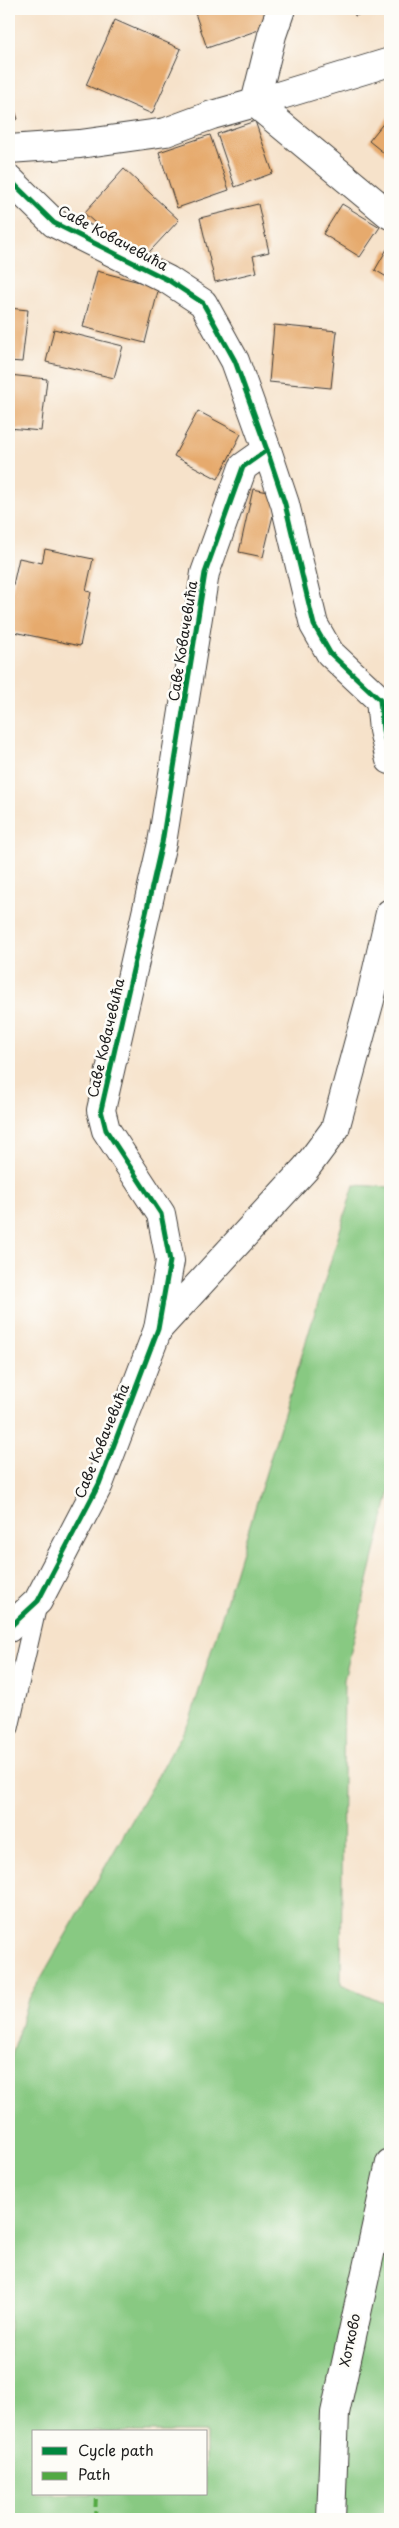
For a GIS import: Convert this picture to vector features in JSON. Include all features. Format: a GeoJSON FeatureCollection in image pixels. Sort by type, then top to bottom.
{"type":"FeatureCollection","features":[{"type":"Feature","properties":{"kind":"street"},"geometry":{"type":"LineString","coordinates":[[255,103],[280,9]]}},
{"type":"Feature","properties":{"kind":"street"},"geometry":{"type":"LineString","coordinates":[[9,149],[80,144],[166,132],[212,115],[390,62]]}},
{"type":"Feature","properties":{"kind":"street"},"geometry":{"type":"LineString","coordinates":[[255,103],[390,215]]}},
{"type":"Feature","properties":{"kind":"street","name":"Саве Ковачевића"},"geometry":{"type":"LineString","coordinates":[[9,179],[54,223],[168,280],[203,303],[235,361],[267,450],[285,504],[314,625],[330,653],[385,699],[383,730],[390,760]]}},
{"type":"Feature","properties":{"kind":"street","name":"Саве Ковачевића"},"geometry":{"type":"LineString","coordinates":[[9,1628],[38,1601],[99,1484],[158,1329],[170,1261],[161,1214],[106,1130],[101,1110],[162,843],[205,573],[243,467],[267,450]]}},
{"type":"Feature","properties":{"kind":"street","name":"Саве Ковачевића"},"geometry":{"type":"LineString","coordinates":[[158,1329],[306,1168],[335,1129],[370,1000],[390,913]]}},
{"type":"Feature","properties":{"kind":"street","name":"Хотково"},"geometry":{"type":"LineString","coordinates":[[331,2519],[335,2413],[390,2163]]}},
{"type":"Feature","properties":{"kind":"lane","name":"Саве Ковачевића"},"geometry":{"type":"LineString","coordinates":[[9,1728],[38,1601]]}},
{"type":"Feature","properties":{"kind":"green space"},"geometry":{"type":"Polygon","coordinates":[[[354,1185],[390,1187],[390,1490],[344,1680],[341,1984],[390,2005],[390,2519],[9,2519],[9,2066],[27,2002],[190,1720],[354,1185]]]}},
{"type":"Feature","properties":{"kind":"building"},"geometry":{"type":"Polygon","coordinates":[[[208,9],[264,9],[270,26],[207,48],[195,13],[208,9]]]}},
{"type":"Feature","properties":{"kind":"building"},"geometry":{"type":"Polygon","coordinates":[[[353,9],[375,9],[355,16],[353,9]]]}},
{"type":"Feature","properties":{"kind":"building"},"geometry":{"type":"Polygon","coordinates":[[[115,20],[181,49],[152,114],[86,85],[115,20]]]}},
{"type":"Feature","properties":{"kind":"building"},"geometry":{"type":"Polygon","coordinates":[[[9,94],[18,119],[9,122],[9,94]]]}},
{"type":"Feature","properties":{"kind":"building"},"geometry":{"type":"Polygon","coordinates":[[[390,115],[390,158],[369,141],[390,115]]]}},
{"type":"Feature","properties":{"kind":"building"},"geometry":{"type":"Polygon","coordinates":[[[255,121],[273,173],[235,187],[217,134],[255,121]]]}},
{"type":"Feature","properties":{"kind":"building"},"geometry":{"type":"Polygon","coordinates":[[[210,135],[229,190],[177,208],[159,152],[210,135]]]}},
{"type":"Feature","properties":{"kind":"building"},"geometry":{"type":"Polygon","coordinates":[[[124,169],[179,220],[139,263],[84,213],[124,169]]]}},
{"type":"Feature","properties":{"kind":"building"},"geometry":{"type":"Polygon","coordinates":[[[258,204],[269,252],[253,256],[257,272],[215,282],[200,218],[258,204]]]}},
{"type":"Feature","properties":{"kind":"building"},"geometry":{"type":"Polygon","coordinates":[[[342,204],[380,227],[360,257],[323,234],[342,204]]]}},
{"type":"Feature","properties":{"kind":"building"},"geometry":{"type":"Polygon","coordinates":[[[387,249],[390,251],[390,279],[375,270],[387,249]]]}},
{"type":"Feature","properties":{"kind":"building"},"geometry":{"type":"Polygon","coordinates":[[[97,271],[159,287],[145,343],[83,327],[97,271]]]}},
{"type":"Feature","properties":{"kind":"building"},"geometry":{"type":"Polygon","coordinates":[[[9,308],[28,310],[22,362],[9,361],[9,308]]]}},
{"type":"Feature","properties":{"kind":"building"},"geometry":{"type":"Polygon","coordinates":[[[274,325],[337,331],[331,388],[269,382],[274,325]]]}},
{"type":"Feature","properties":{"kind":"building"},"geometry":{"type":"Polygon","coordinates":[[[54,329],[123,346],[114,378],[46,362],[54,329]]]}},
{"type":"Feature","properties":{"kind":"building"},"geometry":{"type":"Polygon","coordinates":[[[9,375],[47,379],[41,431],[9,428],[9,375]]]}},
{"type":"Feature","properties":{"kind":"building"},"geometry":{"type":"Polygon","coordinates":[[[198,411],[241,434],[218,479],[174,456],[198,411]]]}},
{"type":"Feature","properties":{"kind":"building"},"geometry":{"type":"Polygon","coordinates":[[[253,489],[278,494],[263,557],[239,552],[253,489]]]}},
{"type":"Feature","properties":{"kind":"building"},"geometry":{"type":"Polygon","coordinates":[[[45,549],[93,559],[86,591],[91,592],[80,646],[9,631],[9,603],[19,558],[42,563],[45,549]]]}},
{"type":"Feature","properties":{"kind":"marked path"},"geometry":{"type":"LineString","coordinates":[[95,2519],[96,2496]]}},
{"type":"Feature","properties":{"kind":"cycle path"},"geometry":{"type":"LineString","coordinates":[[9,179],[54,223],[168,280],[203,303],[235,361],[267,450],[285,504],[314,625],[330,653],[380,700],[383,730],[390,760]]}},
{"type":"Feature","properties":{"kind":"cycle path"},"geometry":{"type":"LineString","coordinates":[[9,1628],[38,1601],[99,1484],[158,1329],[170,1261],[161,1214],[106,1130],[101,1110],[162,843],[205,573],[243,467],[267,450]]}}]}
